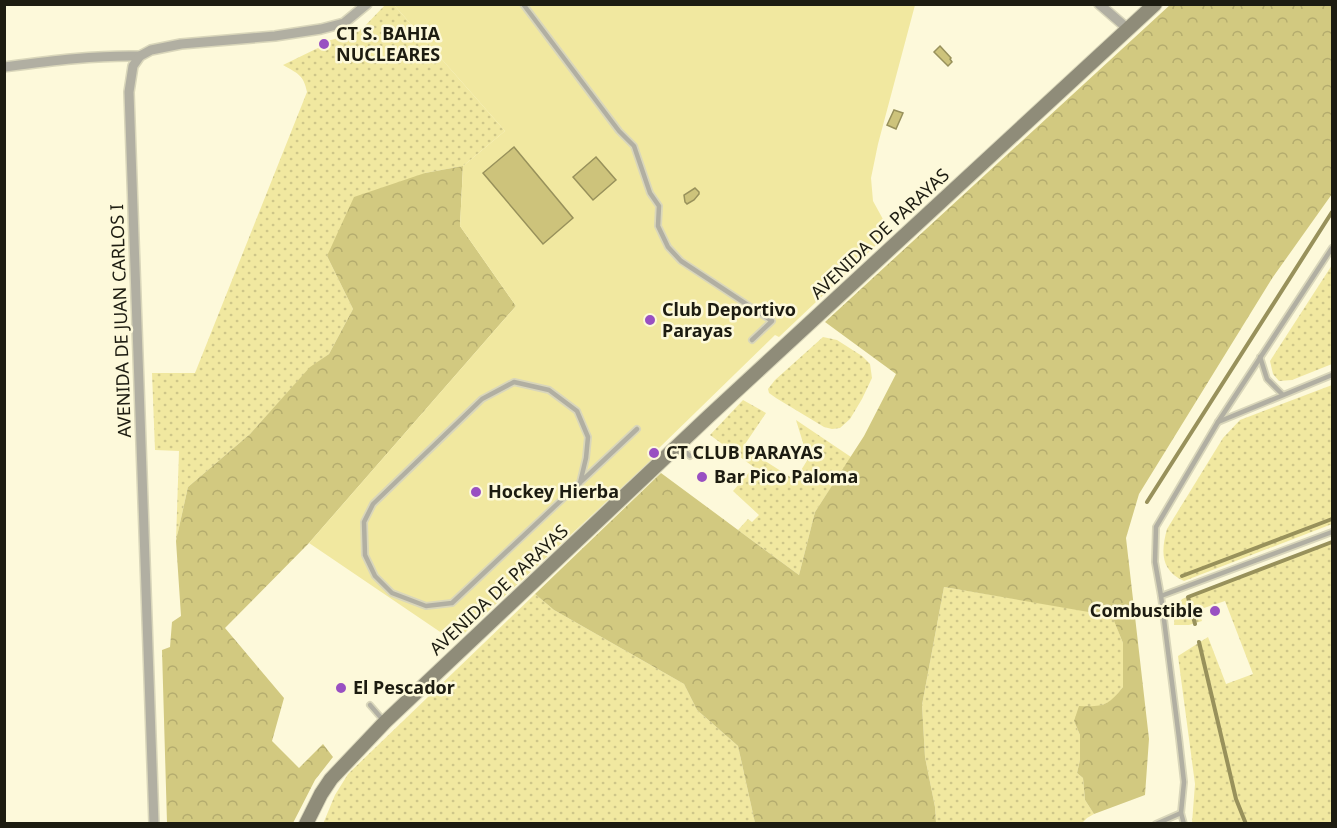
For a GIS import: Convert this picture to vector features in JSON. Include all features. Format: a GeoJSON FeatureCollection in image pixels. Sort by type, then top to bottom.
{"type":"FeatureCollection","features":[{"type":"Feature","properties":{"kind":"street"},"geometry":{"type":"LineString","coordinates":[[4,67],[55,60],[140,56],[151,50],[181,44],[275,36],[321,29],[344,23],[367,4]]}},
{"type":"Feature","properties":{"kind":"street"},"geometry":{"type":"LineString","coordinates":[[1099,4],[1128,29]]}},
{"type":"Feature","properties":{"kind":"street","name":"AVENIDA DE PARAYAS"},"geometry":{"type":"LineString","coordinates":[[306,824],[331,779],[385,722],[679,445],[1155,4]]}},
{"type":"Feature","properties":{"kind":"street","name":"AVENIDA DE JUAN CARLOS I"},"geometry":{"type":"LineString","coordinates":[[140,56],[133,66],[129,92],[154,824]]}},
{"type":"Feature","properties":{"kind":"lane"},"geometry":{"type":"LineString","coordinates":[[523,4],[619,131],[634,147],[650,194],[659,206],[658,226],[668,247],[681,261],[772,321],[752,340]]}},
{"type":"Feature","properties":{"kind":"lane"},"geometry":{"type":"LineString","coordinates":[[1184,824],[1180,813],[1184,782],[1155,562],[1156,527],[1218,422],[1332,248]]}},
{"type":"Feature","properties":{"kind":"lane"},"geometry":{"type":"LineString","coordinates":[[1260,357],[1267,379],[1282,394]]}},
{"type":"Feature","properties":{"kind":"lane"},"geometry":{"type":"LineString","coordinates":[[1218,422],[1332,375]]}},
{"type":"Feature","properties":{"kind":"lane"},"geometry":{"type":"LineString","coordinates":[[580,483],[588,437],[577,411],[549,390],[514,382],[482,399],[373,504],[364,522],[365,555],[375,576],[392,593],[426,606],[452,603],[580,483],[637,429]]}},
{"type":"Feature","properties":{"kind":"lane"},"geometry":{"type":"LineString","coordinates":[[679,445],[690,456]]}},
{"type":"Feature","properties":{"kind":"lane"},"geometry":{"type":"LineString","coordinates":[[1161,596],[1332,532]]}},
{"type":"Feature","properties":{"kind":"lane"},"geometry":{"type":"LineString","coordinates":[[370,705],[385,722]]}},
{"type":"Feature","properties":{"kind":"lane"},"geometry":{"type":"LineString","coordinates":[[1156,824],[1180,813]]}},
{"type":"Feature","properties":{"kind":"shaded area"},"geometry":{"type":"Polygon","coordinates":[[[385,5],[394,5],[505,131],[463,166],[425,173],[327,256],[353,309],[329,354],[310,368],[250,434],[188,487],[176,541],[179,451],[155,450],[152,373],[195,373],[307,92],[302,78],[283,65],[328,45],[327,41],[350,35],[363,28],[385,5]]]}},
{"type":"Feature","properties":{"kind":"shaded area","name":"Club Deportivo Parayas"},"geometry":{"type":"Polygon","coordinates":[[[394,5],[915,5],[871,178],[873,201],[890,232],[779,337],[775,335],[659,448],[660,452],[455,642],[309,543],[516,306],[460,226],[463,166],[505,131],[394,5]]]}},
{"type":"Feature","properties":{"kind":"shaded area"},"geometry":{"type":"Polygon","coordinates":[[[940,46],[951,58],[952,62],[948,66],[934,52],[940,46]]]}},
{"type":"Feature","properties":{"kind":"shaded area"},"geometry":{"type":"Polygon","coordinates":[[[894,110],[903,113],[896,129],[887,125],[894,110]]]}},
{"type":"Feature","properties":{"kind":"shaded area"},"geometry":{"type":"Polygon","coordinates":[[[514,147],[573,218],[543,244],[483,173],[514,147]]]}},
{"type":"Feature","properties":{"kind":"shaded area"},"geometry":{"type":"Polygon","coordinates":[[[596,157],[616,180],[593,200],[573,177],[596,157]]]}},
{"type":"Feature","properties":{"kind":"shaded area"},"geometry":{"type":"Polygon","coordinates":[[[695,188],[699,194],[687,204],[684,195],[695,188]]]}},
{"type":"Feature","properties":{"kind":"shaded area"},"geometry":{"type":"Polygon","coordinates":[[[1332,265],[1332,364],[1292,380],[1279,381],[1273,374],[1270,361],[1332,265]]]}},
{"type":"Feature","properties":{"kind":"shaded area"},"geometry":{"type":"Polygon","coordinates":[[[823,337],[837,340],[870,364],[872,378],[850,419],[840,428],[824,427],[776,398],[769,393],[768,389],[823,337]]]}},
{"type":"Feature","properties":{"kind":"shaded area"},"geometry":{"type":"Polygon","coordinates":[[[1332,385],[1332,524],[1184,581],[1176,577],[1166,566],[1164,559],[1167,529],[1223,438],[1240,420],[1332,385]]]}},
{"type":"Feature","properties":{"kind":"shaded area"},"geometry":{"type":"Polygon","coordinates":[[[743,400],[766,413],[743,447],[795,480],[808,459],[796,420],[851,457],[815,512],[799,575],[738,530],[748,519],[752,522],[759,515],[733,491],[753,468],[781,487],[710,435],[743,400]]]}},
{"type":"Feature","properties":{"kind":"shaded area"},"geometry":{"type":"Polygon","coordinates":[[[1332,541],[1332,823],[1192,823],[1195,784],[1178,656],[1208,637],[1226,684],[1253,674],[1225,601],[1198,610],[1202,621],[1189,625],[1174,625],[1175,610],[1182,599],[1332,541]]]}},
{"type":"Feature","properties":{"kind":"shaded area"},"geometry":{"type":"Polygon","coordinates":[[[944,587],[1112,615],[1123,643],[1123,687],[1112,701],[1074,721],[1080,735],[1080,760],[1077,773],[1083,778],[1085,800],[1094,814],[1082,823],[936,824],[925,757],[922,705],[944,587]]]}},
{"type":"Feature","properties":{"kind":"shaded area"},"geometry":{"type":"Polygon","coordinates":[[[535,594],[554,610],[684,684],[697,710],[738,746],[755,823],[323,824],[335,795],[348,774],[535,594]]]}},
{"type":"Feature","properties":{"kind":"green space"},"geometry":{"type":"Polygon","coordinates":[[[1171,4],[1332,5],[1332,194],[1273,277],[1139,494],[1126,538],[1149,739],[1145,795],[1094,814],[1085,800],[1083,778],[1077,773],[1080,760],[1080,735],[1074,721],[1079,706],[1094,706],[1109,702],[1123,687],[1123,643],[1112,616],[944,587],[922,705],[925,757],[936,823],[755,823],[738,746],[697,710],[684,684],[554,610],[535,594],[661,473],[799,575],[815,512],[864,436],[896,374],[825,322],[1171,4]]]}},
{"type":"Feature","properties":{"kind":"green space"},"geometry":{"type":"Polygon","coordinates":[[[463,166],[460,226],[516,306],[309,543],[225,628],[284,698],[272,741],[299,768],[323,744],[333,757],[315,780],[293,823],[167,823],[162,650],[170,647],[172,622],[181,616],[176,541],[188,487],[250,434],[310,367],[329,354],[353,309],[327,256],[354,197],[425,173],[463,166]]]}},
{"type":"Feature","properties":{"kind":"waterway"},"geometry":{"type":"LineString","coordinates":[[1147,502],[1332,212]]}},
{"type":"Feature","properties":{"kind":"waterway"},"geometry":{"type":"LineString","coordinates":[[1182,576],[1332,519]]}},
{"type":"Feature","properties":{"kind":"waterway"},"geometry":{"type":"LineString","coordinates":[[1195,624],[1188,597],[1332,542]]}},
{"type":"Feature","properties":{"kind":"waterway"},"geometry":{"type":"LineString","coordinates":[[1199,642],[1236,799],[1246,824]]}},
{"type":"Feature","properties":{"kind":"place","name":"CT S. BAHIA NUCLEARES"},"geometry":{"type":"Point","coordinates":[324,44]}},
{"type":"Feature","properties":{"kind":"place","name":"Club Deportivo Parayas"},"geometry":{"type":"Point","coordinates":[650,320]}},
{"type":"Feature","properties":{"kind":"place","name":"CT CLUB PARAYAS"},"geometry":{"type":"Point","coordinates":[654,453]}},
{"type":"Feature","properties":{"kind":"place","name":"Bar Pico Paloma"},"geometry":{"type":"Point","coordinates":[702,477]}},
{"type":"Feature","properties":{"kind":"place","name":"Hockey Hierba"},"geometry":{"type":"Point","coordinates":[476,492]}},
{"type":"Feature","properties":{"kind":"place","name":"Combustible"},"geometry":{"type":"Point","coordinates":[1215,611]}},
{"type":"Feature","properties":{"kind":"place","name":"El Pescador"},"geometry":{"type":"Point","coordinates":[341,688]}}]}
